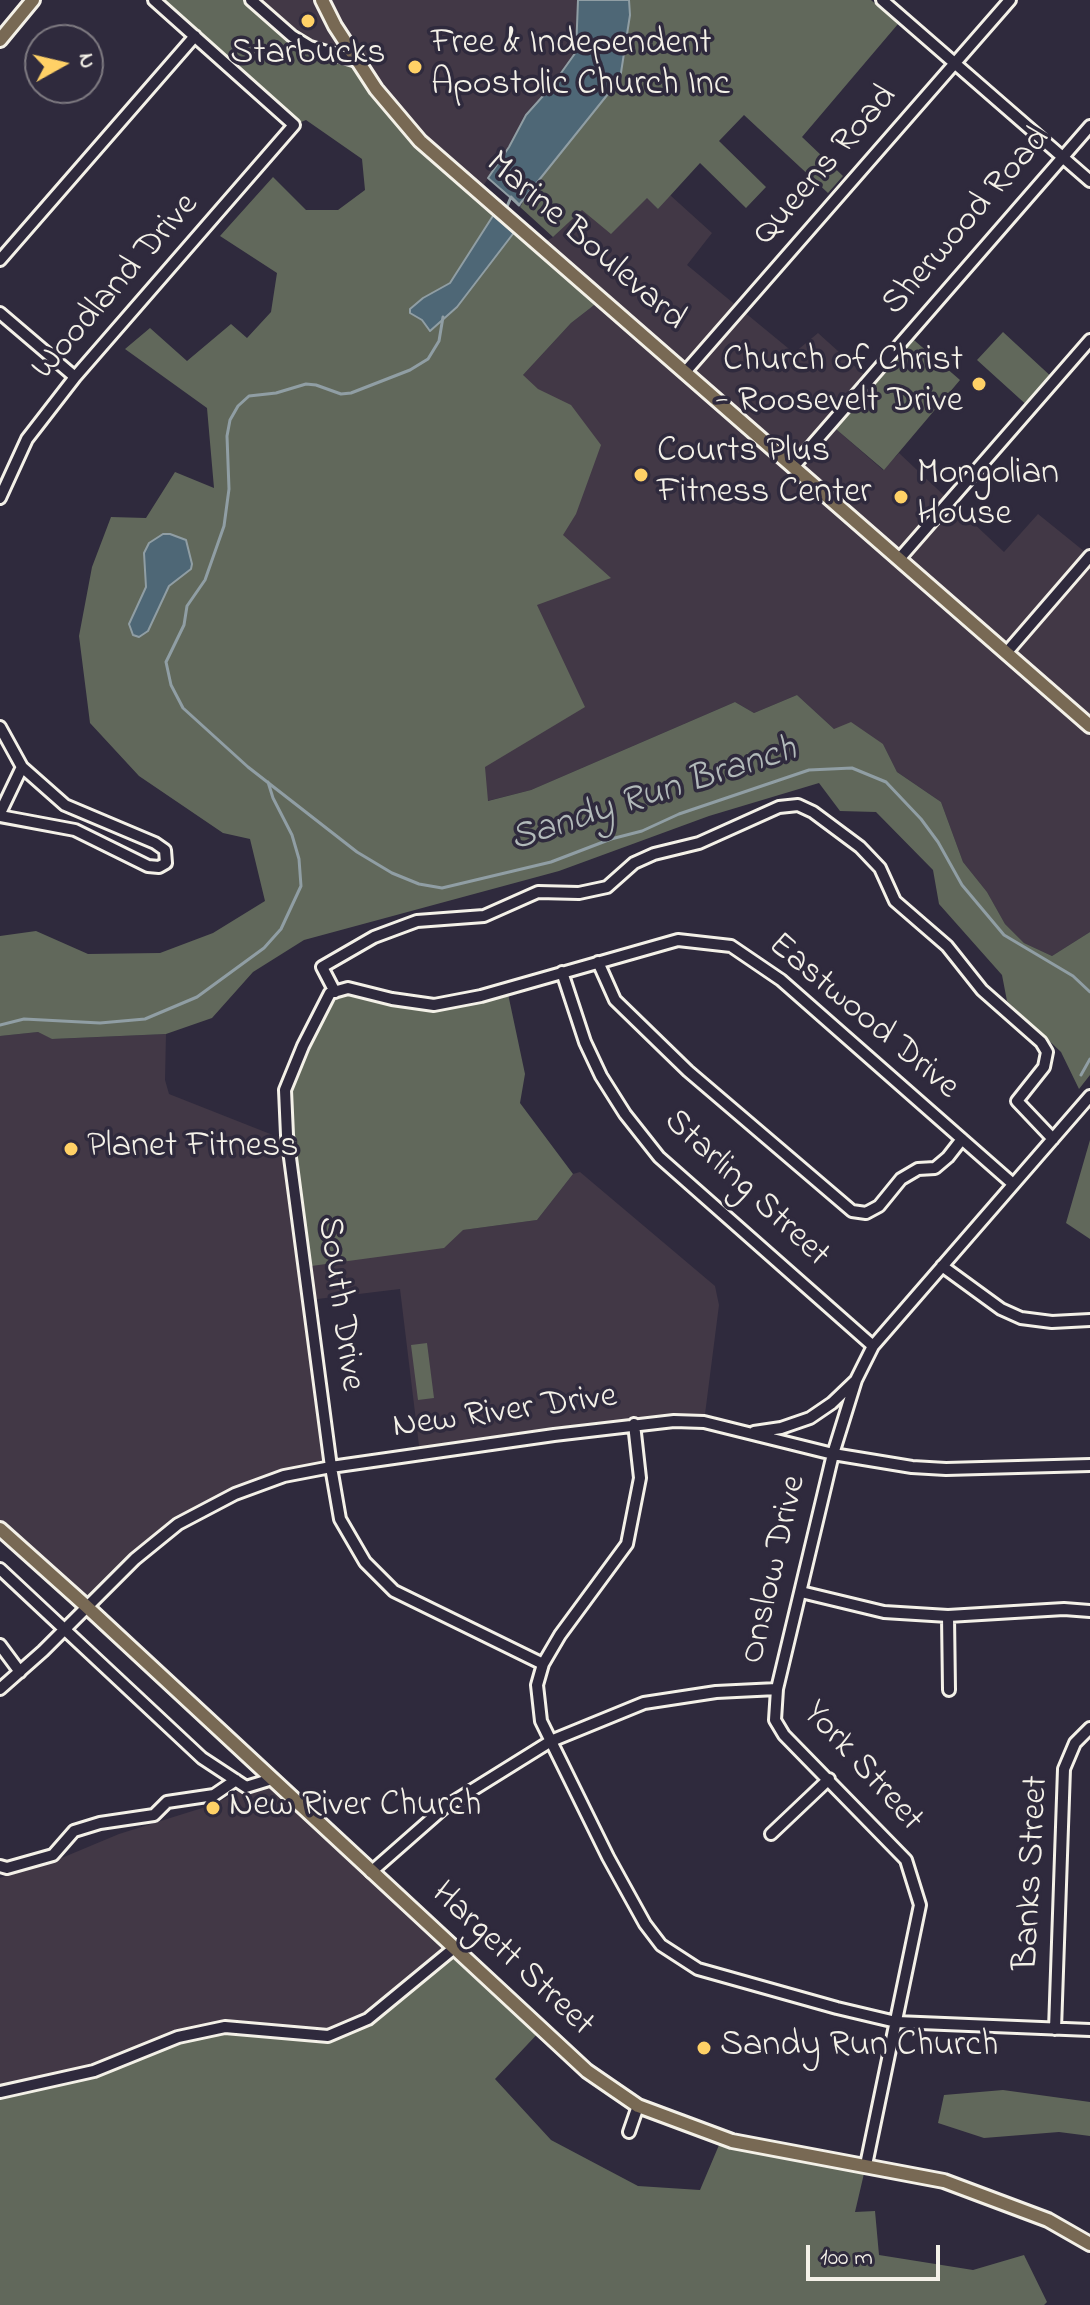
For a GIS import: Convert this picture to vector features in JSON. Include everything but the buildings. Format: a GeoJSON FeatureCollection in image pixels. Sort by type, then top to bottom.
{"type":"FeatureCollection","features":[{"type":"Feature","properties":{"kind":"main road"},"geometry":{"type":"LineString","coordinates":[[0,40],[33,0]]}},
{"type":"Feature","properties":{"kind":"main road","name":"Marine Boulevard"},"geometry":{"type":"LineString","coordinates":[[322,0],[376,89],[420,141],[1090,726]]}},
{"type":"Feature","properties":{"kind":"main road","name":"Hargett Street"},"geometry":{"type":"LineString","coordinates":[[0,1529],[587,2071],[638,2106],[732,2141],[944,2181],[1048,2220],[1090,2244]]}},
{"type":"Feature","properties":{"kind":"street"},"geometry":{"type":"LineString","coordinates":[[0,260],[195,36],[154,0]]}},
{"type":"Feature","properties":{"kind":"street"},"geometry":{"type":"LineString","coordinates":[[251,0],[292,36],[310,47],[357,61]]}},
{"type":"Feature","properties":{"kind":"street"},"geometry":{"type":"LineString","coordinates":[[882,0],[1090,181]]}},
{"type":"Feature","properties":{"kind":"street","name":"Queens Road"},"geometry":{"type":"LineString","coordinates":[[686,371],[1010,0]]}},
{"type":"Feature","properties":{"kind":"street","name":"Woodland Drive"},"geometry":{"type":"LineString","coordinates":[[0,498],[27,439],[75,377],[294,125],[195,36]]}},
{"type":"Feature","properties":{"kind":"street","name":"Sherwood Road"},"geometry":{"type":"LineString","coordinates":[[794,466],[1090,126]]}},
{"type":"Feature","properties":{"kind":"street"},"geometry":{"type":"LineString","coordinates":[[0,313],[75,377]]}},
{"type":"Feature","properties":{"kind":"street"},"geometry":{"type":"LineString","coordinates":[[900,558],[1090,340]]}},
{"type":"Feature","properties":{"kind":"street"},"geometry":{"type":"LineString","coordinates":[[1007,652],[1090,556]]}},
{"type":"Feature","properties":{"kind":"street"},"geometry":{"type":"LineString","coordinates":[[0,727],[22,767],[65,805],[155,843],[165,850],[166,863],[159,867],[148,866],[75,830],[0,814],[22,767]]}},
{"type":"Feature","properties":{"kind":"street"},"geometry":{"type":"LineString","coordinates":[[333,992],[322,967],[374,937],[417,921],[484,916],[538,892],[579,893],[607,887],[644,858],[699,843],[779,807],[798,805],[860,847],[880,868],[895,901],[947,946],[982,990],[1041,1042],[1047,1052],[1044,1067],[1017,1101],[1053,1139]]}},
{"type":"Feature","properties":{"kind":"street","name":"Eastwood Drive"},"geometry":{"type":"LineString","coordinates":[[333,992],[348,988],[434,1005],[481,996],[678,940],[731,946],[781,980],[1013,1184]]}},
{"type":"Feature","properties":{"kind":"street"},"geometry":{"type":"LineString","coordinates":[[598,962],[615,1000],[688,1071],[852,1211],[866,1213],[879,1206],[901,1179],[918,1169],[935,1168],[962,1139]]}},
{"type":"Feature","properties":{"kind":"street","name":"Starling Street"},"geometry":{"type":"LineString","coordinates":[[562,972],[585,1042],[601,1076],[625,1114],[659,1157],[873,1346]]}},
{"type":"Feature","properties":{"kind":"street","name":"South Drive"},"geometry":{"type":"LineString","coordinates":[[333,992],[303,1046],[285,1090],[287,1135],[340,1519],[365,1562],[394,1591],[543,1664]]}},
{"type":"Feature","properties":{"kind":"street","name":"Onslow Drive"},"geometry":{"type":"LineString","coordinates":[[371,1872],[445,1807],[551,1741],[644,1703],[716,1692],[777,1689],[833,1454],[856,1380],[873,1346],[1090,1096]]}},
{"type":"Feature","properties":{"kind":"street"},"geometry":{"type":"LineString","coordinates":[[942,1266],[1001,1309],[1021,1318],[1052,1322],[1090,1320]]}},
{"type":"Feature","properties":{"kind":"street"},"geometry":{"type":"LineString","coordinates":[[747,1433],[781,1428],[810,1418],[832,1403],[856,1380]]}},
{"type":"Feature","properties":{"kind":"street","name":"New River Drive"},"geometry":{"type":"LineString","coordinates":[[0,1689],[137,1558],[193,1515],[235,1494],[284,1476],[634,1424],[674,1421],[704,1422],[833,1454],[912,1467],[1090,1465]]}},
{"type":"Feature","properties":{"kind":"street"},"geometry":{"type":"LineString","coordinates":[[634,1424],[640,1478],[627,1544],[579,1606],[543,1664],[537,1685],[541,1721],[645,1924],[661,1945],[698,1969],[896,2022],[1090,2030]]}},
{"type":"Feature","properties":{"kind":"street"},"geometry":{"type":"LineString","coordinates":[[0,1569],[202,1758],[246,1787],[272,1779]]}},
{"type":"Feature","properties":{"kind":"street"},"geometry":{"type":"LineString","coordinates":[[801,1592],[884,1612],[948,1616],[1064,1609],[1090,1611]]}},
{"type":"Feature","properties":{"kind":"street"},"geometry":{"type":"LineString","coordinates":[[948,1616],[949,1690]]}},
{"type":"Feature","properties":{"kind":"street"},"geometry":{"type":"LineString","coordinates":[[0,1645],[20,1672]]}},
{"type":"Feature","properties":{"kind":"street","name":"York Street"},"geometry":{"type":"LineString","coordinates":[[777,1689],[775,1720],[784,1735],[906,1860],[920,1905],[866,2165]]}},
{"type":"Feature","properties":{"kind":"street","name":"Banks Street"},"geometry":{"type":"LineString","coordinates":[[1055,2029],[1064,1769],[1075,1743],[1090,1728]]}},
{"type":"Feature","properties":{"kind":"street"},"geometry":{"type":"LineString","coordinates":[[771,1834],[829,1779]]}},
{"type":"Feature","properties":{"kind":"street"},"geometry":{"type":"LineString","coordinates":[[0,1866],[7,1868],[53,1855],[74,1831],[100,1823],[154,1815],[167,1802],[214,1795],[236,1780]]}},
{"type":"Feature","properties":{"kind":"street"},"geometry":{"type":"LineString","coordinates":[[0,2092],[94,2071],[178,2037],[225,2027],[328,2036],[368,2019],[453,1949]]}},
{"type":"Feature","properties":{"kind":"street"},"geometry":{"type":"LineString","coordinates":[[629,2132],[638,2106]]}},
{"type":"Feature","properties":{"kind":"shaded area"},"geometry":{"type":"Polygon","coordinates":[[[251,0],[578,0],[576,52],[526,115],[479,192],[251,0]]]}},
{"type":"Feature","properties":{"kind":"shaded area"},"geometry":{"type":"Polygon","coordinates":[[[670,195],[712,233],[687,265],[794,353],[818,333],[869,379],[830,424],[883,470],[899,453],[1004,552],[1038,514],[1090,556],[1090,932],[1052,956],[1024,943],[1005,924],[987,892],[963,862],[941,802],[897,772],[883,744],[834,729],[797,695],[754,713],[735,702],[531,790],[487,801],[259,539],[523,375],[571,323],[602,299],[540,245],[582,209],[647,197],[658,209],[670,195]]]}},
{"type":"Feature","properties":{"kind":"shaded area"},"geometry":{"type":"Polygon","coordinates":[[[38,1032],[53,1039],[166,1034],[165,1080],[169,1094],[288,1141],[463,1230],[537,1220],[573,1174],[580,1172],[715,1286],[719,1305],[704,1422],[420,1454],[400,1289],[309,1300],[331,1467],[284,1476],[193,1515],[86,1606],[0,1529],[0,1036],[38,1032]]]}},
{"type":"Feature","properties":{"kind":"shaded area"},"geometry":{"type":"Polygon","coordinates":[[[272,1779],[453,1949],[350,2029],[94,2071],[0,2092],[0,1878],[64,1857],[119,1834],[215,1804],[246,1787],[272,1779]]]}},
{"type":"Feature","properties":{"kind":"green space"},"geometry":{"type":"Polygon","coordinates":[[[154,0],[251,0],[292,36],[357,61],[398,117],[498,208],[450,283],[410,313],[422,320],[429,330],[457,307],[519,226],[602,299],[571,323],[523,375],[538,389],[571,405],[601,445],[576,514],[563,535],[611,578],[537,605],[585,707],[485,767],[488,801],[531,790],[735,702],[754,713],[797,695],[834,729],[851,722],[883,744],[897,772],[941,802],[963,862],[987,892],[1005,924],[1024,943],[1052,956],[1090,932],[1090,1075],[1079,1089],[1061,1052],[1007,1001],[1002,975],[939,904],[933,870],[876,812],[840,811],[819,783],[709,816],[559,871],[304,940],[253,972],[212,1018],[166,1034],[52,1039],[38,1032],[0,1036],[0,936],[36,931],[88,954],[160,953],[213,933],[265,901],[250,839],[223,833],[139,776],[90,723],[79,636],[92,567],[111,517],[146,518],[175,472],[214,488],[207,408],[125,349],[150,328],[187,361],[231,324],[247,338],[271,312],[277,273],[220,236],[273,177],[306,210],[338,210],[365,190],[362,159],[306,120],[294,125],[154,0]]]}},
{"type":"Feature","properties":{"kind":"green space"},"geometry":{"type":"Polygon","coordinates":[[[629,0],[871,0],[898,24],[802,137],[843,176],[828,193],[744,115],[719,141],[766,187],[746,208],[700,163],[658,209],[647,198],[611,234],[582,210],[553,237],[520,207],[620,79],[630,15],[629,0]]]}},
{"type":"Feature","properties":{"kind":"green space"},"geometry":{"type":"Polygon","coordinates":[[[1003,332],[1055,380],[1030,408],[977,360],[1003,332]]]}},
{"type":"Feature","properties":{"kind":"green space"},"geometry":{"type":"Polygon","coordinates":[[[907,334],[960,380],[884,470],[830,424],[907,334]]]}},
{"type":"Feature","properties":{"kind":"green space"},"geometry":{"type":"Polygon","coordinates":[[[348,988],[434,1005],[507,989],[525,1074],[520,1103],[573,1174],[537,1220],[463,1230],[444,1248],[304,1267],[285,1090],[330,993],[348,988]]]}},
{"type":"Feature","properties":{"kind":"green space"},"geometry":{"type":"Polygon","coordinates":[[[1090,1140],[1090,1239],[1066,1223],[1090,1140]]]}},
{"type":"Feature","properties":{"kind":"green space"},"geometry":{"type":"Polygon","coordinates":[[[427,1343],[434,1398],[418,1400],[411,1345],[427,1343]]]}},
{"type":"Feature","properties":{"kind":"green space"},"geometry":{"type":"Polygon","coordinates":[[[453,1949],[542,2029],[495,2079],[551,2140],[638,2186],[700,2190],[722,2138],[866,2165],[855,2212],[875,2211],[879,2255],[973,2270],[1024,2255],[1047,2302],[1044,2305],[0,2305],[0,2092],[94,2071],[178,2037],[225,2027],[328,2036],[350,2029],[453,1949]]]}},
{"type":"Feature","properties":{"kind":"green space"},"geometry":{"type":"Polygon","coordinates":[[[1003,2090],[1090,2102],[1090,2136],[1059,2132],[984,2138],[938,2123],[944,2095],[1003,2090]]]}},
{"type":"Feature","properties":{"kind":"water"},"geometry":{"type":"Polygon","coordinates":[[[578,0],[629,0],[630,15],[620,79],[519,205],[488,178],[526,115],[576,52],[578,0]]]}},
{"type":"Feature","properties":{"kind":"water"},"geometry":{"type":"Polygon","coordinates":[[[498,208],[519,226],[457,307],[430,331],[422,320],[410,313],[410,309],[450,283],[498,208]]]}},
{"type":"Feature","properties":{"kind":"water"},"geometry":{"type":"Polygon","coordinates":[[[163,534],[186,540],[191,569],[169,586],[148,631],[139,637],[133,635],[129,624],[146,587],[144,553],[149,543],[163,534]]]}},
{"type":"Feature","properties":{"kind":"waterway"},"geometry":{"type":"LineString","coordinates":[[506,209],[511,197],[519,205]]}},
{"type":"Feature","properties":{"kind":"waterway","name":"Sandy Run Branch"},"geometry":{"type":"LineString","coordinates":[[443,317],[439,341],[428,359],[410,370],[351,393],[341,394],[306,384],[276,393],[249,396],[238,406],[230,420],[227,436],[229,489],[224,526],[205,580],[187,606],[184,625],[166,662],[171,685],[183,708],[248,767],[357,852],[392,873],[419,884],[442,888],[551,862],[809,770],[852,768],[886,782],[921,819],[962,885],[1004,935],[1073,976],[1090,992]]}},
{"type":"Feature","properties":{"kind":"waterway"},"geometry":{"type":"LineString","coordinates":[[0,1025],[24,1019],[100,1023],[145,1019],[197,997],[264,948],[281,929],[301,886],[299,859],[292,835],[268,782]]}},
{"type":"Feature","properties":{"kind":"waterway","name":"Sandy Run Branch"},"geometry":{"type":"LineString","coordinates":[[1081,1075],[1090,1059]]}},
{"type":"Feature","properties":{"kind":"place","name":"Starbucks"},"geometry":{"type":"Point","coordinates":[308,21]}},
{"type":"Feature","properties":{"kind":"place","name":"Free & Independent Apostolic Church Inc"},"geometry":{"type":"Point","coordinates":[415,67]}},
{"type":"Feature","properties":{"kind":"place","name":"Church of Christ - Roosevelt Drive"},"geometry":{"type":"Point","coordinates":[979,384]}},
{"type":"Feature","properties":{"kind":"place","name":"Courts Plus Fitness Center"},"geometry":{"type":"Point","coordinates":[641,475]}},
{"type":"Feature","properties":{"kind":"place","name":"Mongolian House"},"geometry":{"type":"Point","coordinates":[901,497]}},
{"type":"Feature","properties":{"kind":"place","name":"Planet Fitness"},"geometry":{"type":"Point","coordinates":[71,1149]}},
{"type":"Feature","properties":{"kind":"place","name":"New River Church"},"geometry":{"type":"Point","coordinates":[213,1808]}},
{"type":"Feature","properties":{"kind":"place","name":"Sandy Run Church"},"geometry":{"type":"Point","coordinates":[704,2048]}}]}
